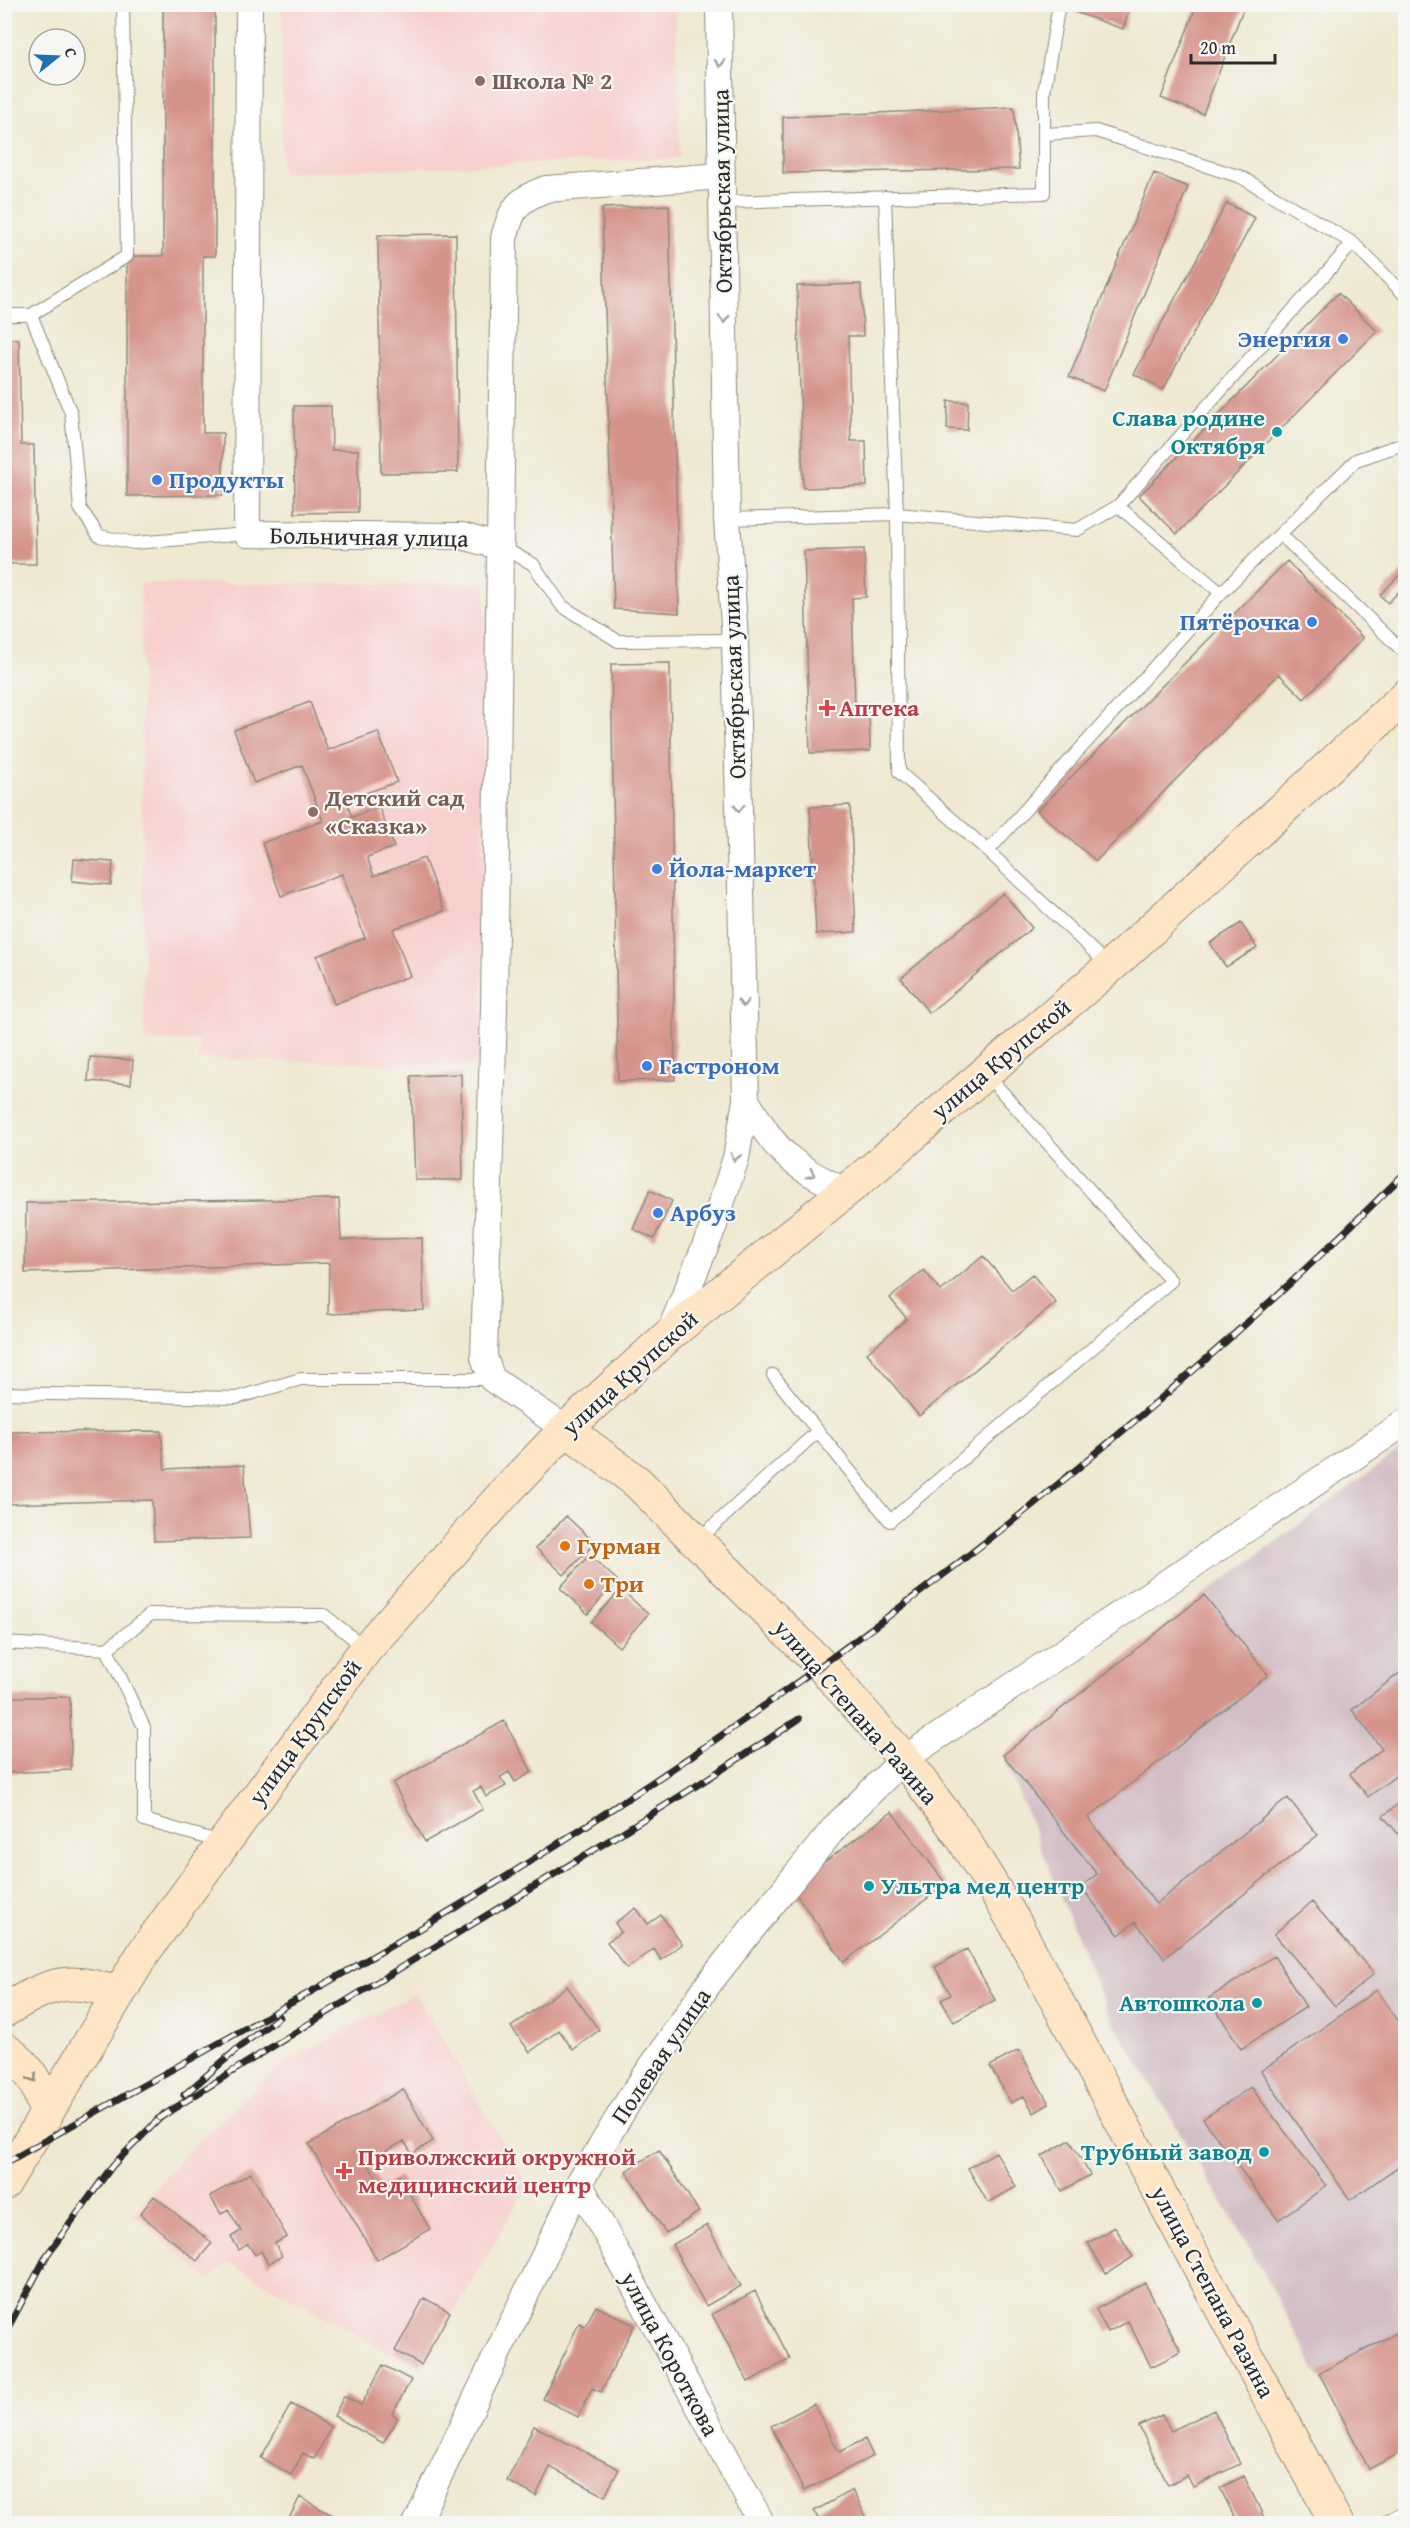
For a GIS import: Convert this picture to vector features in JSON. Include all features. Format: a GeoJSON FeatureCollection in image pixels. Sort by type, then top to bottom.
{"type":"FeatureCollection","features":[{"type":"Feature","properties":{"kind":"street","name":"Больничная улица"},"geometry":{"type":"LineString","coordinates":[[249,4],[247,534],[462,536],[501,547],[504,238],[511,213],[525,196],[546,189],[722,176]]}},
{"type":"Feature","properties":{"kind":"street","name":"Октябрьская улица"},"geometry":{"type":"LineString","coordinates":[[668,1336],[714,1225],[736,1158],[746,1100],[735,640],[727,519],[719,4]]}},
{"type":"Feature","properties":{"kind":"street"},"geometry":{"type":"LineString","coordinates":[[501,547],[494,1009],[484,1357],[492,1379],[566,1429]]}},
{"type":"Feature","properties":{"kind":"street","name":"улица Крупской"},"geometry":{"type":"LineString","coordinates":[[4,2184],[144,1952],[366,1649],[464,1536],[566,1429],[668,1336],[845,1191],[1110,967],[1406,696]]}},
{"type":"Feature","properties":{"kind":"street"},"geometry":{"type":"LineString","coordinates":[[746,1100],[770,1140],[800,1169],[845,1191]]}},
{"type":"Feature","properties":{"kind":"street","name":"Полевая улица"},"geometry":{"type":"LineString","coordinates":[[416,2523],[579,2183],[631,2097],[709,1983],[836,1826],[904,1759],[1406,1422]]}},
{"type":"Feature","properties":{"kind":"street","name":"улица Степана Разина"},"geometry":{"type":"LineString","coordinates":[[566,1429],[637,1482],[698,1540],[821,1665],[904,1759],[962,1837],[1015,1923],[1337,2523]]}},
{"type":"Feature","properties":{"kind":"street"},"geometry":{"type":"LineString","coordinates":[[4,2011],[39,1991],[70,1983],[91,1984],[118,1994]]}},
{"type":"Feature","properties":{"kind":"street"},"geometry":{"type":"LineString","coordinates":[[4,2049],[23,2062],[40,2089],[46,2116]]}},
{"type":"Feature","properties":{"kind":"street","name":"улица Короткова"},"geometry":{"type":"LineString","coordinates":[[579,2183],[762,2523]]}},
{"type":"Feature","properties":{"kind":"lane"},"geometry":{"type":"LineString","coordinates":[[4,315],[31,315],[127,256],[123,4]]}},
{"type":"Feature","properties":{"kind":"lane"},"geometry":{"type":"LineString","coordinates":[[723,202],[1044,193],[1044,92],[1059,4]]}},
{"type":"Feature","properties":{"kind":"lane"},"geometry":{"type":"LineString","coordinates":[[1045,134],[1096,131],[1241,177],[1353,243],[1406,296]]}},
{"type":"Feature","properties":{"kind":"lane"},"geometry":{"type":"LineString","coordinates":[[885,197],[897,514],[899,772],[988,850],[1110,967]]}},
{"type":"Feature","properties":{"kind":"lane"},"geometry":{"type":"LineString","coordinates":[[727,519],[897,514],[1077,530],[1118,506],[1353,243]]}},
{"type":"Feature","properties":{"kind":"lane"},"geometry":{"type":"LineString","coordinates":[[31,315],[71,413],[81,508],[99,536],[134,543],[247,534]]}},
{"type":"Feature","properties":{"kind":"lane"},"geometry":{"type":"LineString","coordinates":[[988,850],[1221,593],[1280,534],[1356,460],[1404,443]]}},
{"type":"Feature","properties":{"kind":"lane"},"geometry":{"type":"LineString","coordinates":[[1118,506],[1221,593]]}},
{"type":"Feature","properties":{"kind":"lane"},"geometry":{"type":"LineString","coordinates":[[1280,534],[1406,654]]}},
{"type":"Feature","properties":{"kind":"lane"},"geometry":{"type":"LineString","coordinates":[[501,547],[533,564],[562,606],[618,641],[735,640]]}},
{"type":"Feature","properties":{"kind":"lane"},"geometry":{"type":"LineString","coordinates":[[773,1375],[890,1521],[1171,1281],[985,1073]]}},
{"type":"Feature","properties":{"kind":"lane"},"geometry":{"type":"LineString","coordinates":[[4,1393],[236,1398],[301,1379],[492,1379]]}},
{"type":"Feature","properties":{"kind":"lane"},"geometry":{"type":"LineString","coordinates":[[698,1540],[818,1431]]}},
{"type":"Feature","properties":{"kind":"lane"},"geometry":{"type":"LineString","coordinates":[[4,1643],[107,1649],[151,1614],[324,1615],[366,1649]]}},
{"type":"Feature","properties":{"kind":"lane"},"geometry":{"type":"LineString","coordinates":[[107,1649],[144,1727],[144,1820],[224,1843]]}},
{"type":"Feature","properties":{"kind":"lane"},"geometry":{"type":"LineString","coordinates":[[1381,2523],[1406,2511]]}},
{"type":"Feature","properties":{"kind":"shaded area","name":"Школа № 2"},"geometry":{"type":"Polygon","coordinates":[[[282,5],[675,5],[680,158],[281,173],[282,5]]]}},
{"type":"Feature","properties":{"kind":"shaded area","name":"Детский сад «Сказка»"},"geometry":{"type":"Polygon","coordinates":[[[140,583],[486,584],[482,1062],[469,1065],[198,1059],[198,1041],[144,1042],[140,583]]]}},
{"type":"Feature","properties":{"kind":"shaded area"},"geometry":{"type":"Polygon","coordinates":[[[1405,1446],[1405,2450],[1369,2469],[1254,2255],[1108,2013],[1003,1755],[1204,1595],[1405,1446]]]}},
{"type":"Feature","properties":{"kind":"shaded area","name":"Приволжский окружной медицинский центр"},"geometry":{"type":"Polygon","coordinates":[[[415,1993],[528,2185],[421,2370],[228,2263],[209,2280],[133,2214],[182,2156],[283,2064],[415,1993]]]}},
{"type":"Feature","properties":{"kind":"building"},"geometry":{"type":"Polygon","coordinates":[[[163,4],[215,4],[215,256],[203,256],[203,433],[223,433],[223,495],[127,496],[127,256],[163,256],[163,4]]]}},
{"type":"Feature","properties":{"kind":"building"},"geometry":{"type":"Polygon","coordinates":[[[1077,4],[1131,4],[1123,29],[1075,12],[1077,4]]]}},
{"type":"Feature","properties":{"kind":"building"},"geometry":{"type":"Polygon","coordinates":[[[1197,4],[1245,4],[1203,114],[1161,98],[1197,4]]]}},
{"type":"Feature","properties":{"kind":"building"},"geometry":{"type":"Polygon","coordinates":[[[1014,107],[1019,169],[783,173],[783,117],[1014,107]]]}},
{"type":"Feature","properties":{"kind":"building"},"geometry":{"type":"Polygon","coordinates":[[[1154,173],[1188,187],[1104,391],[1069,377],[1154,173]]]}},
{"type":"Feature","properties":{"kind":"building"},"geometry":{"type":"Polygon","coordinates":[[[1227,203],[1255,218],[1163,390],[1134,374],[1227,203]]]}},
{"type":"Feature","properties":{"kind":"building"},"geometry":{"type":"Polygon","coordinates":[[[669,205],[679,613],[614,609],[602,208],[669,205]]]}},
{"type":"Feature","properties":{"kind":"building"},"geometry":{"type":"Polygon","coordinates":[[[456,234],[458,472],[381,473],[378,235],[456,234]]]}},
{"type":"Feature","properties":{"kind":"building"},"geometry":{"type":"Polygon","coordinates":[[[861,284],[863,336],[848,336],[851,441],[866,441],[867,486],[803,488],[797,286],[861,284]]]}},
{"type":"Feature","properties":{"kind":"building"},"geometry":{"type":"Polygon","coordinates":[[[1338,293],[1377,331],[1177,534],[1139,496],[1338,293]]]}},
{"type":"Feature","properties":{"kind":"building"},"geometry":{"type":"Polygon","coordinates":[[[4,339],[19,339],[21,445],[34,445],[36,564],[4,564],[4,339]]]}},
{"type":"Feature","properties":{"kind":"building"},"geometry":{"type":"Polygon","coordinates":[[[948,401],[968,402],[967,430],[947,429],[948,401]]]}},
{"type":"Feature","properties":{"kind":"building"},"geometry":{"type":"Polygon","coordinates":[[[294,406],[331,406],[332,450],[358,450],[358,512],[295,513],[294,406]]]}},
{"type":"Feature","properties":{"kind":"building"},"geometry":{"type":"Polygon","coordinates":[[[864,549],[866,597],[852,598],[855,705],[869,704],[870,751],[810,753],[804,551],[864,549]]]}},
{"type":"Feature","properties":{"kind":"building"},"geometry":{"type":"Polygon","coordinates":[[[1287,561],[1363,638],[1304,699],[1279,674],[1096,861],[1037,811],[1287,561]]]}},
{"type":"Feature","properties":{"kind":"building"},"geometry":{"type":"Polygon","coordinates":[[[1406,568],[1406,584],[1388,603],[1380,595],[1406,568]]]}},
{"type":"Feature","properties":{"kind":"building"},"geometry":{"type":"Polygon","coordinates":[[[670,663],[675,1080],[618,1081],[611,664],[670,663]]]}},
{"type":"Feature","properties":{"kind":"building"},"geometry":{"type":"Polygon","coordinates":[[[310,702],[328,750],[378,732],[397,782],[346,800],[352,817],[379,807],[394,847],[367,857],[374,876],[424,858],[444,911],[393,929],[410,976],[334,1004],[317,956],[365,938],[342,874],[281,896],[262,843],[323,821],[302,765],[254,783],[234,730],[310,702]]]}},
{"type":"Feature","properties":{"kind":"building"},"geometry":{"type":"Polygon","coordinates":[[[850,805],[856,932],[816,934],[810,807],[850,805]]]}},
{"type":"Feature","properties":{"kind":"building"},"geometry":{"type":"Polygon","coordinates":[[[74,859],[113,862],[111,885],[72,881],[74,859]]]}},
{"type":"Feature","properties":{"kind":"building"},"geometry":{"type":"Polygon","coordinates":[[[1003,893],[1032,928],[929,1013],[901,978],[1003,893]]]}},
{"type":"Feature","properties":{"kind":"building"},"geometry":{"type":"Polygon","coordinates":[[[1241,923],[1257,948],[1226,967],[1210,943],[1241,923]]]}},
{"type":"Feature","properties":{"kind":"building"},"geometry":{"type":"Polygon","coordinates":[[[90,1057],[133,1060],[131,1084],[88,1081],[90,1057]]]}},
{"type":"Feature","properties":{"kind":"building"},"geometry":{"type":"Polygon","coordinates":[[[461,1074],[463,1180],[415,1180],[411,1076],[461,1074]]]}},
{"type":"Feature","properties":{"kind":"building"},"geometry":{"type":"Polygon","coordinates":[[[650,1190],[672,1201],[654,1239],[633,1229],[650,1190]]]}},
{"type":"Feature","properties":{"kind":"building"},"geometry":{"type":"Polygon","coordinates":[[[339,1199],[341,1240],[422,1238],[424,1310],[328,1314],[329,1263],[25,1273],[26,1203],[339,1199]]]}},
{"type":"Feature","properties":{"kind":"building"},"geometry":{"type":"Polygon","coordinates":[[[983,1256],[1012,1290],[1032,1274],[1056,1303],[919,1416],[867,1353],[907,1319],[890,1298],[924,1270],[941,1291],[983,1256]]]}},
{"type":"Feature","properties":{"kind":"building"},"geometry":{"type":"Polygon","coordinates":[[[161,1431],[165,1469],[244,1465],[250,1538],[154,1541],[152,1500],[4,1504],[4,1432],[161,1431]]]}},
{"type":"Feature","properties":{"kind":"building","name":"Гурман"},"geometry":{"type":"Polygon","coordinates":[[[566,1516],[595,1543],[564,1575],[536,1548],[566,1516]]]}},
{"type":"Feature","properties":{"kind":"building","name":"Три"},"geometry":{"type":"Polygon","coordinates":[[[589,1555],[617,1580],[588,1614],[560,1588],[589,1555]]]}},
{"type":"Feature","properties":{"kind":"building"},"geometry":{"type":"Polygon","coordinates":[[[621,1589],[648,1614],[619,1647],[591,1622],[621,1589]]]}},
{"type":"Feature","properties":{"kind":"building"},"geometry":{"type":"Polygon","coordinates":[[[1204,1595],[1268,1675],[1088,1818],[1156,1904],[1288,1798],[1318,1835],[1164,1958],[1135,1922],[1119,1935],[1081,1887],[1097,1874],[1003,1755],[1204,1595]]]}},
{"type":"Feature","properties":{"kind":"building"},"geometry":{"type":"Polygon","coordinates":[[[1406,1668],[1406,1768],[1368,1797],[1350,1774],[1382,1749],[1352,1710],[1406,1668]]]}},
{"type":"Feature","properties":{"kind":"building"},"geometry":{"type":"Polygon","coordinates":[[[4,1697],[70,1697],[71,1770],[4,1773],[4,1697]]]}},
{"type":"Feature","properties":{"kind":"building"},"geometry":{"type":"Polygon","coordinates":[[[504,1721],[532,1772],[515,1782],[509,1772],[500,1777],[506,1786],[486,1797],[481,1787],[473,1791],[483,1809],[425,1842],[393,1783],[504,1721]]]}},
{"type":"Feature","properties":{"kind":"building"},"geometry":{"type":"Polygon","coordinates":[[[1406,1798],[1406,1843],[1383,1816],[1406,1798]]]}},
{"type":"Feature","properties":{"kind":"building","name":"Ультра мед центр"},"geometry":{"type":"Polygon","coordinates":[[[892,1812],[946,1884],[844,1962],[791,1887],[892,1812]]]}},
{"type":"Feature","properties":{"kind":"building"},"geometry":{"type":"Polygon","coordinates":[[[1312,1902],[1374,1974],[1335,2006],[1274,1934],[1312,1902]]]}},
{"type":"Feature","properties":{"kind":"building"},"geometry":{"type":"Polygon","coordinates":[[[636,1908],[648,1924],[661,1915],[682,1944],[661,1960],[654,1949],[627,1969],[607,1942],[621,1932],[615,1923],[636,1908]]]}},
{"type":"Feature","properties":{"kind":"building"},"geometry":{"type":"Polygon","coordinates":[[[967,1949],[995,2000],[954,2022],[941,2000],[951,1995],[935,1967],[967,1949]]]}},
{"type":"Feature","properties":{"kind":"building","name":"Автошкола"},"geometry":{"type":"Polygon","coordinates":[[[1274,1956],[1306,2007],[1241,2049],[1209,1998],[1274,1956]]]}},
{"type":"Feature","properties":{"kind":"building"},"geometry":{"type":"Polygon","coordinates":[[[567,1986],[599,2030],[573,2050],[559,2030],[530,2052],[511,2027],[567,1986]]]}},
{"type":"Feature","properties":{"kind":"building"},"geometry":{"type":"Polygon","coordinates":[[[1377,1990],[1406,2032],[1406,2161],[1350,2200],[1261,2071],[1377,1990]]]}},
{"type":"Feature","properties":{"kind":"building"},"geometry":{"type":"Polygon","coordinates":[[[1019,2050],[1049,2104],[1034,2113],[1024,2096],[1011,2103],[990,2066],[1019,2050]]]}},
{"type":"Feature","properties":{"kind":"building","name":"Трубный завод"},"geometry":{"type":"Polygon","coordinates":[[[1251,2087],[1326,2186],[1278,2220],[1203,2119],[1251,2087]]]}},
{"type":"Feature","properties":{"kind":"building"},"geometry":{"type":"Polygon","coordinates":[[[403,2089],[433,2141],[412,2154],[404,2141],[367,2162],[381,2187],[399,2176],[430,2229],[377,2260],[309,2144],[403,2089]]]}},
{"type":"Feature","properties":{"kind":"building"},"geometry":{"type":"Polygon","coordinates":[[[1070,2140],[1090,2175],[1062,2191],[1042,2156],[1070,2140]]]}},
{"type":"Feature","properties":{"kind":"building"},"geometry":{"type":"Polygon","coordinates":[[[659,2150],[699,2212],[666,2233],[626,2171],[659,2150]]]}},
{"type":"Feature","properties":{"kind":"building"},"geometry":{"type":"Polygon","coordinates":[[[996,2152],[1016,2187],[988,2203],[968,2168],[996,2152]]]}},
{"type":"Feature","properties":{"kind":"building"},"geometry":{"type":"Polygon","coordinates":[[[251,2173],[287,2237],[275,2243],[282,2256],[268,2264],[261,2251],[255,2255],[248,2244],[239,2250],[231,2237],[241,2231],[228,2209],[221,2214],[210,2196],[251,2173]]]}},
{"type":"Feature","properties":{"kind":"building"},"geometry":{"type":"Polygon","coordinates":[[[154,2196],[212,2243],[197,2261],[140,2214],[154,2196]]]}},
{"type":"Feature","properties":{"kind":"building"},"geometry":{"type":"Polygon","coordinates":[[[707,2225],[741,2286],[706,2306],[672,2245],[707,2225]]]}},
{"type":"Feature","properties":{"kind":"building"},"geometry":{"type":"Polygon","coordinates":[[[1115,2227],[1133,2257],[1106,2274],[1088,2243],[1115,2227]]]}},
{"type":"Feature","properties":{"kind":"building"},"geometry":{"type":"Polygon","coordinates":[[[1145,2283],[1181,2352],[1151,2367],[1128,2321],[1108,2332],[1096,2309],[1145,2283]]]}},
{"type":"Feature","properties":{"kind":"building"},"geometry":{"type":"Polygon","coordinates":[[[755,2291],[790,2359],[748,2382],[712,2314],[755,2291]]]}},
{"type":"Feature","properties":{"kind":"building"},"geometry":{"type":"Polygon","coordinates":[[[424,2298],[450,2312],[421,2365],[395,2351],[424,2298]]]}},
{"type":"Feature","properties":{"kind":"building"},"geometry":{"type":"Polygon","coordinates":[[[596,2306],[634,2325],[601,2392],[592,2388],[578,2417],[543,2399],[579,2323],[585,2326],[596,2306]]]}},
{"type":"Feature","properties":{"kind":"building"},"geometry":{"type":"Polygon","coordinates":[[[1406,2328],[1406,2450],[1369,2469],[1319,2373],[1406,2328]]]}},
{"type":"Feature","properties":{"kind":"building"},"geometry":{"type":"Polygon","coordinates":[[[383,2365],[411,2380],[392,2414],[398,2418],[383,2443],[334,2416],[344,2396],[361,2405],[383,2365]]]}},
{"type":"Feature","properties":{"kind":"building"},"geometry":{"type":"Polygon","coordinates":[[[291,2404],[331,2427],[314,2459],[303,2453],[291,2475],[261,2458],[291,2404]]]}},
{"type":"Feature","properties":{"kind":"building"},"geometry":{"type":"Polygon","coordinates":[[[814,2404],[839,2452],[865,2439],[873,2456],[804,2491],[771,2426],[814,2404]]]}},
{"type":"Feature","properties":{"kind":"building"},"geometry":{"type":"Polygon","coordinates":[[[1214,2410],[1240,2464],[1193,2487],[1187,2475],[1168,2485],[1139,2426],[1162,2415],[1171,2431],[1214,2410]]]}},
{"type":"Feature","properties":{"kind":"building"},"geometry":{"type":"Polygon","coordinates":[[[534,2426],[619,2469],[605,2496],[550,2467],[536,2496],[507,2481],[534,2426]]]}},
{"type":"Feature","properties":{"kind":"building"},"geometry":{"type":"Polygon","coordinates":[[[1244,2476],[1267,2524],[1238,2524],[1220,2488],[1244,2476]]]}},
{"type":"Feature","properties":{"kind":"building"},"geometry":{"type":"Polygon","coordinates":[[[852,2490],[870,2524],[821,2524],[814,2511],[852,2490]]]}},
{"type":"Feature","properties":{"kind":"building"},"geometry":{"type":"Polygon","coordinates":[[[300,2497],[339,2519],[337,2524],[286,2524],[300,2497]]]}},
{"type":"Feature","properties":{"kind":"railway"},"geometry":{"type":"LineString","coordinates":[[4,2164],[389,1947],[515,1871],[635,1794],[752,1714],[867,1632],[1091,1458],[1199,1366],[1304,1271],[1406,1172]]}},
{"type":"Feature","properties":{"kind":"railway"},"geometry":{"type":"LineString","coordinates":[[158,2119],[640,1821],[799,1719]]}},
{"type":"Feature","properties":{"kind":"railway"},"geometry":{"type":"LineString","coordinates":[[184,2095],[242,2045],[279,2017]]}},
{"type":"Feature","properties":{"kind":"railway"},"geometry":{"type":"LineString","coordinates":[[4,2335],[47,2255],[113,2165],[164,2114]]}},
{"type":"Feature","properties":{"kind":"place","name":"Школа № 2"},"geometry":{"type":"Point","coordinates":[480,81]}},
{"type":"Feature","properties":{"kind":"place","name":"Энергия"},"geometry":{"type":"Point","coordinates":[1343,339]}},
{"type":"Feature","properties":{"kind":"place","name":"Слава родине Октября"},"geometry":{"type":"Point","coordinates":[1277,432]}},
{"type":"Feature","properties":{"kind":"place","name":"Продукты"},"geometry":{"type":"Point","coordinates":[157,480]}},
{"type":"Feature","properties":{"kind":"place","name":"Пятёрочка"},"geometry":{"type":"Point","coordinates":[1312,622]}},
{"type":"Feature","properties":{"kind":"place","name":"Аптека"},"geometry":{"type":"Point","coordinates":[827,708]}},
{"type":"Feature","properties":{"kind":"place","name":"Детский сад «Сказка»"},"geometry":{"type":"Point","coordinates":[313,812]}},
{"type":"Feature","properties":{"kind":"place","name":"Йола-маркет"},"geometry":{"type":"Point","coordinates":[657,869]}},
{"type":"Feature","properties":{"kind":"place","name":"Гастроном"},"geometry":{"type":"Point","coordinates":[647,1066]}},
{"type":"Feature","properties":{"kind":"place","name":"Арбуз"},"geometry":{"type":"Point","coordinates":[658,1213]}},
{"type":"Feature","properties":{"kind":"place","name":"Гурман"},"geometry":{"type":"Point","coordinates":[565,1546]}},
{"type":"Feature","properties":{"kind":"place","name":"Три"},"geometry":{"type":"Point","coordinates":[589,1584]}},
{"type":"Feature","properties":{"kind":"place","name":"Ультра мед центр"},"geometry":{"type":"Point","coordinates":[869,1886]}},
{"type":"Feature","properties":{"kind":"place","name":"Автошкола"},"geometry":{"type":"Point","coordinates":[1257,2003]}},
{"type":"Feature","properties":{"kind":"place","name":"Трубный завод"},"geometry":{"type":"Point","coordinates":[1264,2152]}},
{"type":"Feature","properties":{"kind":"place","name":"Приволжский окружной медицинский центр"},"geometry":{"type":"Point","coordinates":[344,2171]}}]}
